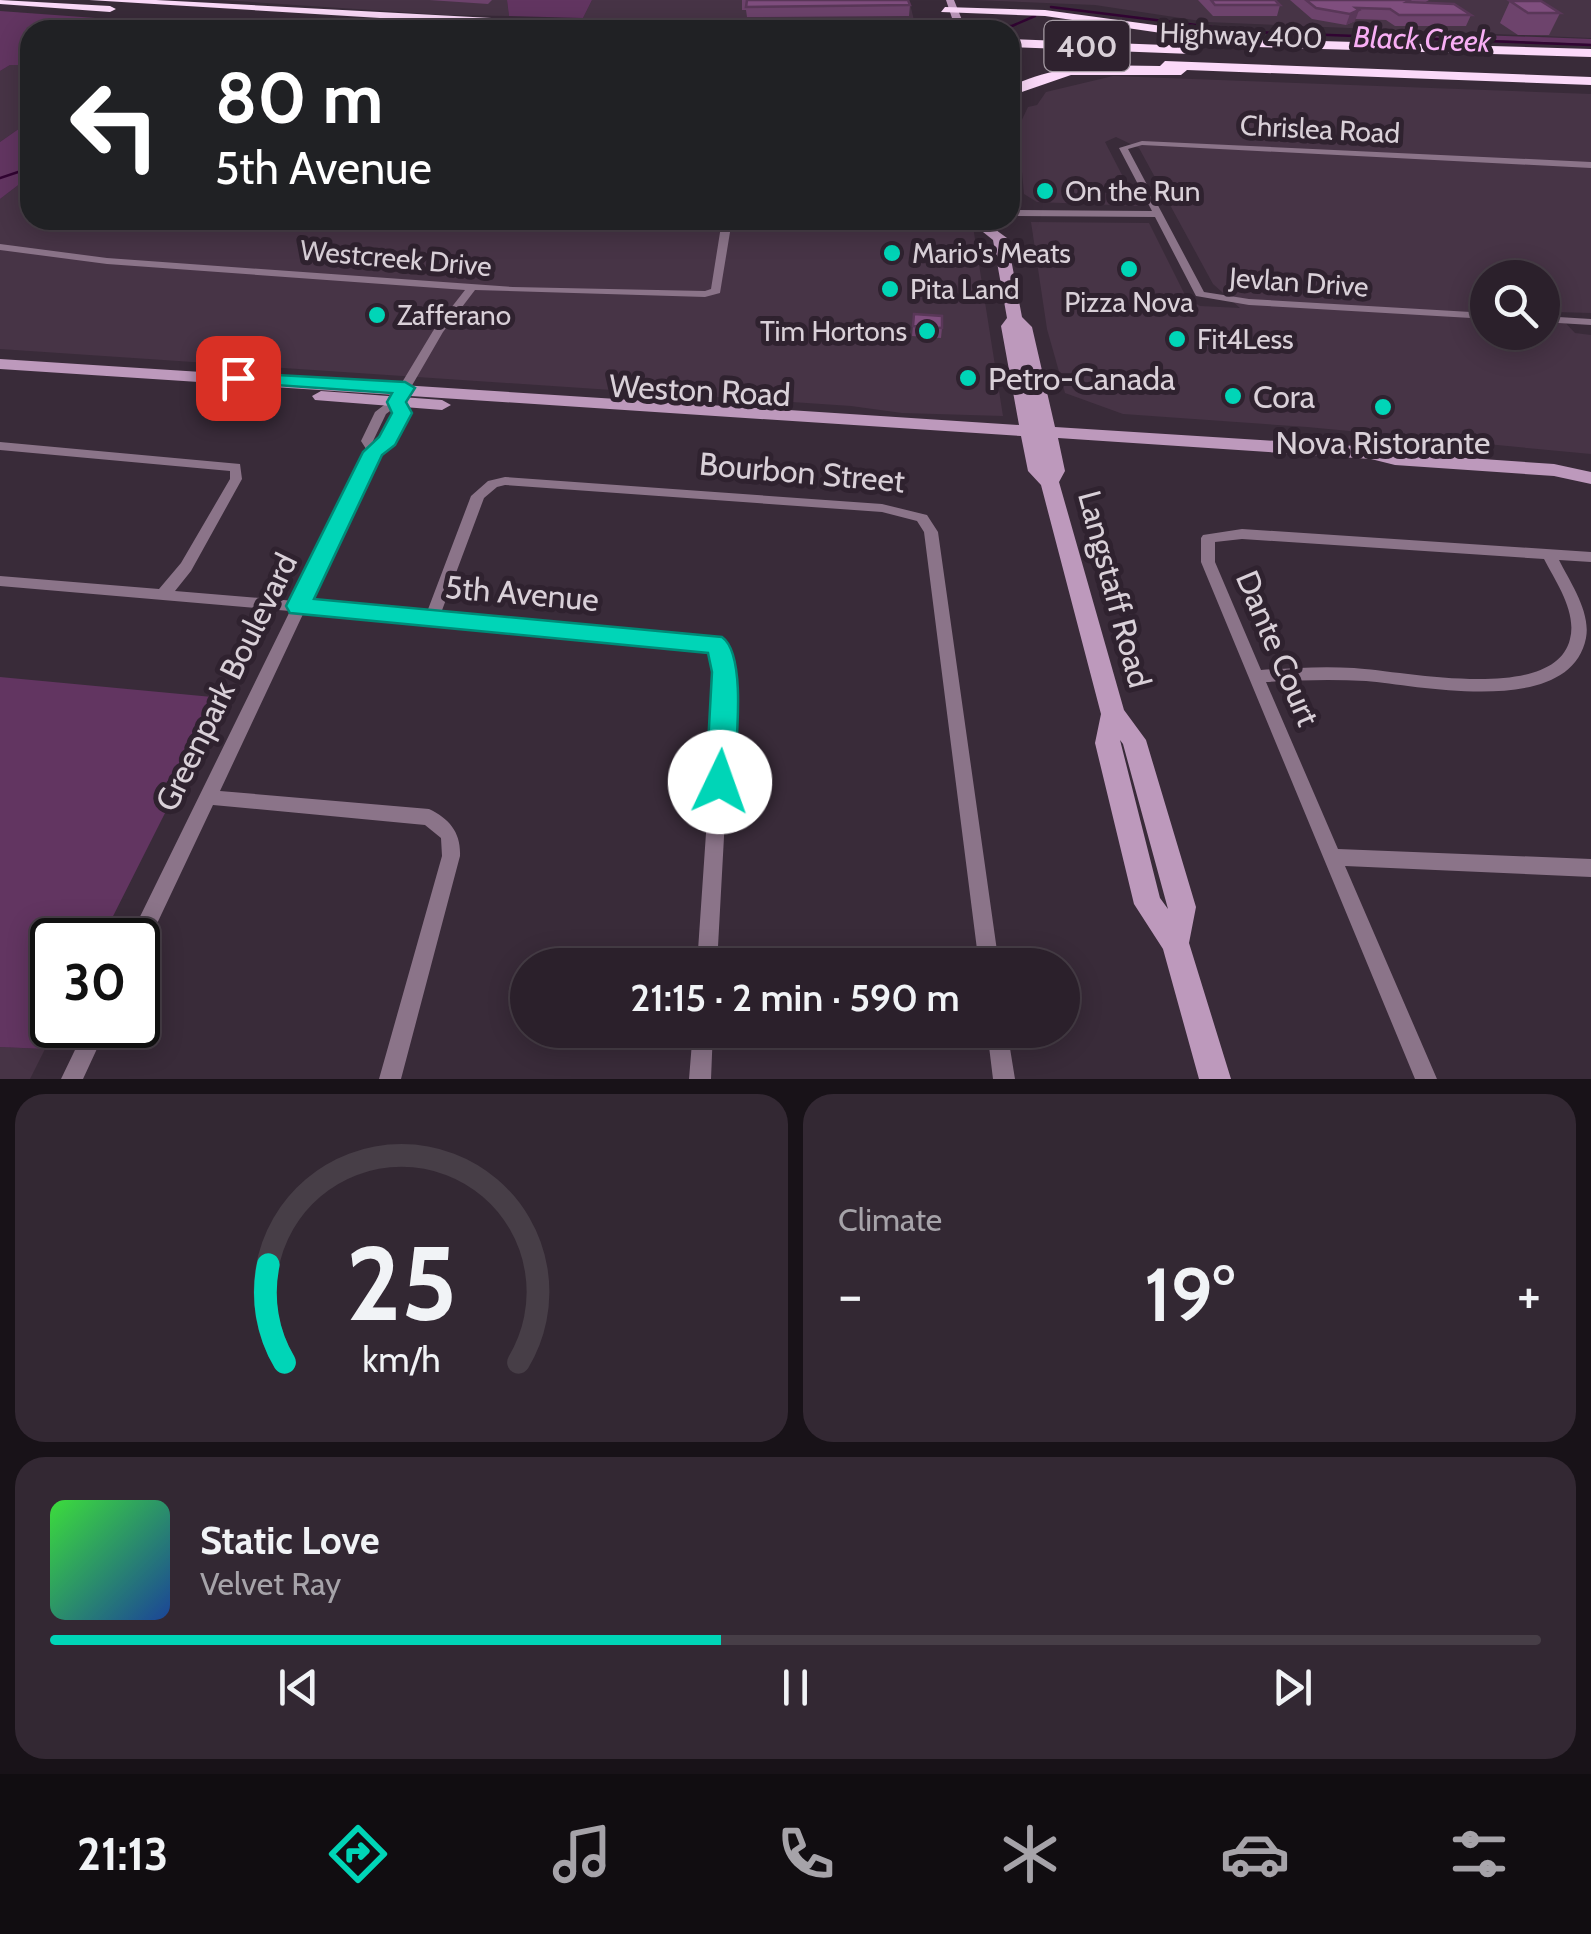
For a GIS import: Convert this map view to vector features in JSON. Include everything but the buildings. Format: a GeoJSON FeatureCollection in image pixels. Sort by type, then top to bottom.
{"type":"FeatureCollection","features":[{"type":"Feature","properties":{"kind":"highway"},"geometry":{"type":"LineString","coordinates":[[95,0],[439,20]]}},
{"type":"Feature","properties":{"kind":"highway"},"geometry":{"type":"LineString","coordinates":[[172,0],[277,12]]}},
{"type":"Feature","properties":{"kind":"highway"},"geometry":{"type":"LineString","coordinates":[[0,1],[278,20]]}},
{"type":"Feature","properties":{"kind":"highway"},"geometry":{"type":"LineString","coordinates":[[948,5],[1045,13],[1242,42],[1591,62]]}},
{"type":"Feature","properties":{"kind":"highway","name":"Highway 400"},"geometry":{"type":"LineString","coordinates":[[1020,43],[1591,62]]}},
{"type":"Feature","properties":{"kind":"highway","name":"Highway 400"},"geometry":{"type":"LineString","coordinates":[[1020,52],[1591,62]]}},
{"type":"Feature","properties":{"kind":"highway"},"geometry":{"type":"LineString","coordinates":[[1048,60],[1591,81]]}},
{"type":"Feature","properties":{"kind":"highway"},"geometry":{"type":"LineString","coordinates":[[1020,88],[1042,78],[1092,70],[1423,75]]}},
{"type":"Feature","properties":{"kind":"main road","name":"Langstaff Road"},"geometry":{"type":"LineString","coordinates":[[990,230],[1000,238],[1015,318],[1024,326],[1038,437],[1056,471],[1050,482],[1113,714],[1107,743],[1148,904],[1174,943],[1216,1079]]}},
{"type":"Feature","properties":{"kind":"main road","name":"Langstaff Road"},"geometry":{"type":"LineString","coordinates":[[1000,238],[1008,230]]}},
{"type":"Feature","properties":{"kind":"main road","name":"Weston Road"},"geometry":{"type":"LineString","coordinates":[[0,364],[1038,437],[1380,466],[1395,459],[1554,470],[1591,478]]}},
{"type":"Feature","properties":{"kind":"main road","name":"Weston Road"},"geometry":{"type":"LineString","coordinates":[[0,375],[401,395]]}},
{"type":"Feature","properties":{"kind":"main road","name":"Weston Road"},"geometry":{"type":"LineString","coordinates":[[1554,470],[1591,466]]}},
{"type":"Feature","properties":{"kind":"street","name":"Chrislea Road"},"geometry":{"type":"LineString","coordinates":[[1157,214],[1123,152],[1126,145],[1591,165]]}},
{"type":"Feature","properties":{"kind":"street"},"geometry":{"type":"LineString","coordinates":[[1020,213],[1157,214]]}},
{"type":"Feature","properties":{"kind":"street","name":"Jevlan Drive"},"geometry":{"type":"LineString","coordinates":[[1157,214],[1194,288],[1209,298],[1470,315]]}},
{"type":"Feature","properties":{"kind":"street","name":"Westcreek Drive"},"geometry":{"type":"LineString","coordinates":[[0,248],[106,262],[658,296],[716,291],[725,230]]}},
{"type":"Feature","properties":{"kind":"street"},"geometry":{"type":"LineString","coordinates":[[401,395],[438,331],[472,287]]}},
{"type":"Feature","properties":{"kind":"street"},"geometry":{"type":"LineString","coordinates":[[1560,320],[1591,322]]}},
{"type":"Feature","properties":{"kind":"street","name":"Greenpark Boulevard"},"geometry":{"type":"LineString","coordinates":[[149,918],[374,452],[388,440],[402,413],[401,395]]}},
{"type":"Feature","properties":{"kind":"street"},"geometry":{"type":"LineString","coordinates":[[0,446],[236,467],[239,473],[227,496],[186,567],[163,595]]}},
{"type":"Feature","properties":{"kind":"street","name":"Bourbon Street"},"geometry":{"type":"LineString","coordinates":[[432,618],[478,496],[505,481],[846,505],[910,512],[922,518],[931,532],[986,948]]}},
{"type":"Feature","properties":{"kind":"street","name":"Dante Court"},"geometry":{"type":"LineString","coordinates":[[1426,1079],[1208,562],[1208,538],[1222,534],[1291,536],[1591,557]]}},
{"type":"Feature","properties":{"kind":"street"},"geometry":{"type":"LineString","coordinates":[[1258,676],[1368,674],[1469,685],[1512,685],[1538,678],[1561,668],[1573,655],[1579,639],[1574,606],[1548,554]]}},
{"type":"Feature","properties":{"kind":"street","name":"5th Avenue"},"geometry":{"type":"LineString","coordinates":[[0,582],[704,640],[721,650],[724,672],[709,948]]}},
{"type":"Feature","properties":{"kind":"street"},"geometry":{"type":"LineString","coordinates":[[207,797],[429,816],[452,836],[451,856],[390,1079]]}},
{"type":"Feature","properties":{"kind":"street"},"geometry":{"type":"LineString","coordinates":[[1334,857],[1591,868]]}},
{"type":"Feature","properties":{"kind":"street"},"geometry":{"type":"LineString","coordinates":[[72,1079],[87,1048]]}},
{"type":"Feature","properties":{"kind":"street"},"geometry":{"type":"LineString","coordinates":[[700,1079],[702,1048]]}},
{"type":"Feature","properties":{"kind":"street"},"geometry":{"type":"LineString","coordinates":[[1000,1048],[1004,1079]]}},
{"type":"Feature","properties":{"kind":"shaded area"},"geometry":{"type":"Polygon","coordinates":[[[222,0],[507,0],[509,16],[446,15],[222,0]]]}},
{"type":"Feature","properties":{"kind":"shaded area"},"geometry":{"type":"Polygon","coordinates":[[[507,0],[592,0],[583,18],[509,16],[507,0]]]}},
{"type":"Feature","properties":{"kind":"shaded area"},"geometry":{"type":"Polygon","coordinates":[[[592,0],[909,0],[914,20],[583,18],[592,0]]]}},
{"type":"Feature","properties":{"kind":"shaded area"},"geometry":{"type":"Polygon","coordinates":[[[972,0],[1591,0],[1591,38],[1207,22],[1095,5],[972,0]]]}},
{"type":"Feature","properties":{"kind":"shaded area"},"geometry":{"type":"Polygon","coordinates":[[[0,11],[123,20],[20,20],[20,65],[0,71],[0,11]]]}},
{"type":"Feature","properties":{"kind":"shaded area"},"geometry":{"type":"Polygon","coordinates":[[[1394,32],[1591,39],[1591,44],[1397,36],[1394,32]]]}},
{"type":"Feature","properties":{"kind":"shaded area"},"geometry":{"type":"Polygon","coordinates":[[[20,65],[20,128],[0,142],[0,71],[20,65]]]}},
{"type":"Feature","properties":{"kind":"shaded area"},"geometry":{"type":"Polygon","coordinates":[[[1113,76],[1591,94],[1591,313],[1560,312],[1560,260],[1470,260],[1470,350],[1560,350],[1560,317],[1575,333],[1591,335],[1591,454],[1123,414],[1065,393],[1047,329],[1031,222],[1149,223],[1186,297],[1200,306],[1240,308],[1213,284],[1139,148],[1116,137],[1105,142],[1138,206],[1037,202],[1024,194],[1020,124],[1028,107],[1037,105],[1046,92],[1113,76]]]}},
{"type":"Feature","properties":{"kind":"shaded area"},"geometry":{"type":"Polygon","coordinates":[[[20,128],[20,184],[0,199],[0,142],[20,128]]]}},
{"type":"Feature","properties":{"kind":"shaded area"},"geometry":{"type":"Polygon","coordinates":[[[20,184],[20,230],[974,230],[1003,416],[902,413],[851,406],[0,349],[0,199],[20,184]]]}},
{"type":"Feature","properties":{"kind":"shaded area"},"geometry":{"type":"Polygon","coordinates":[[[0,677],[223,698],[112,918],[30,918],[30,1048],[46,1048],[45,1049],[0,1047],[0,677]]]}},
{"type":"Feature","properties":{"kind":"shaded area"},"geometry":{"type":"Polygon","coordinates":[[[0,1047],[45,1049],[30,1079],[0,1079],[0,1047]]]}},
{"type":"Feature","properties":{"kind":"waterway","name":"Black Creek"},"geometry":{"type":"LineString","coordinates":[[1051,7],[1252,32],[1591,45]]}},
{"type":"Feature","properties":{"kind":"waterway"},"geometry":{"type":"LineString","coordinates":[[1020,23],[1035,16]]}},
{"type":"Feature","properties":{"kind":"waterway"},"geometry":{"type":"LineString","coordinates":[[0,178],[20,171]]}},
{"type":"Feature","properties":{"kind":"place","name":"On the Run"},"geometry":{"type":"Point","coordinates":[1045,191]}},
{"type":"Feature","properties":{"kind":"place","name":"Mario's Meats"},"geometry":{"type":"Point","coordinates":[892,253]}},
{"type":"Feature","properties":{"kind":"place","name":"Pizza Nova"},"geometry":{"type":"Point","coordinates":[1129,269]}},
{"type":"Feature","properties":{"kind":"place","name":"Pita Land"},"geometry":{"type":"Point","coordinates":[890,289]}},
{"type":"Feature","properties":{"kind":"place","name":"Zafferano"},"geometry":{"type":"Point","coordinates":[377,315]}},
{"type":"Feature","properties":{"kind":"place","name":"Tim Hortons"},"geometry":{"type":"Point","coordinates":[927,331]}},
{"type":"Feature","properties":{"kind":"place","name":"Fit4Less"},"geometry":{"type":"Point","coordinates":[1177,339]}},
{"type":"Feature","properties":{"kind":"place","name":"Petro-Canada"},"geometry":{"type":"Point","coordinates":[968,378]}},
{"type":"Feature","properties":{"kind":"place","name":"Cora"},"geometry":{"type":"Point","coordinates":[1233,396]}},
{"type":"Feature","properties":{"kind":"place","name":"Nova Ristorante"},"geometry":{"type":"Point","coordinates":[1383,407]}},
{"type":"Feature","properties":{"kind":"route"},"geometry":{"type":"LineString","coordinates":[[238,378],[405,388],[396,402],[402,413],[388,440],[374,452],[298,606],[704,640],[721,650],[724,659],[720,782]]}}]}
